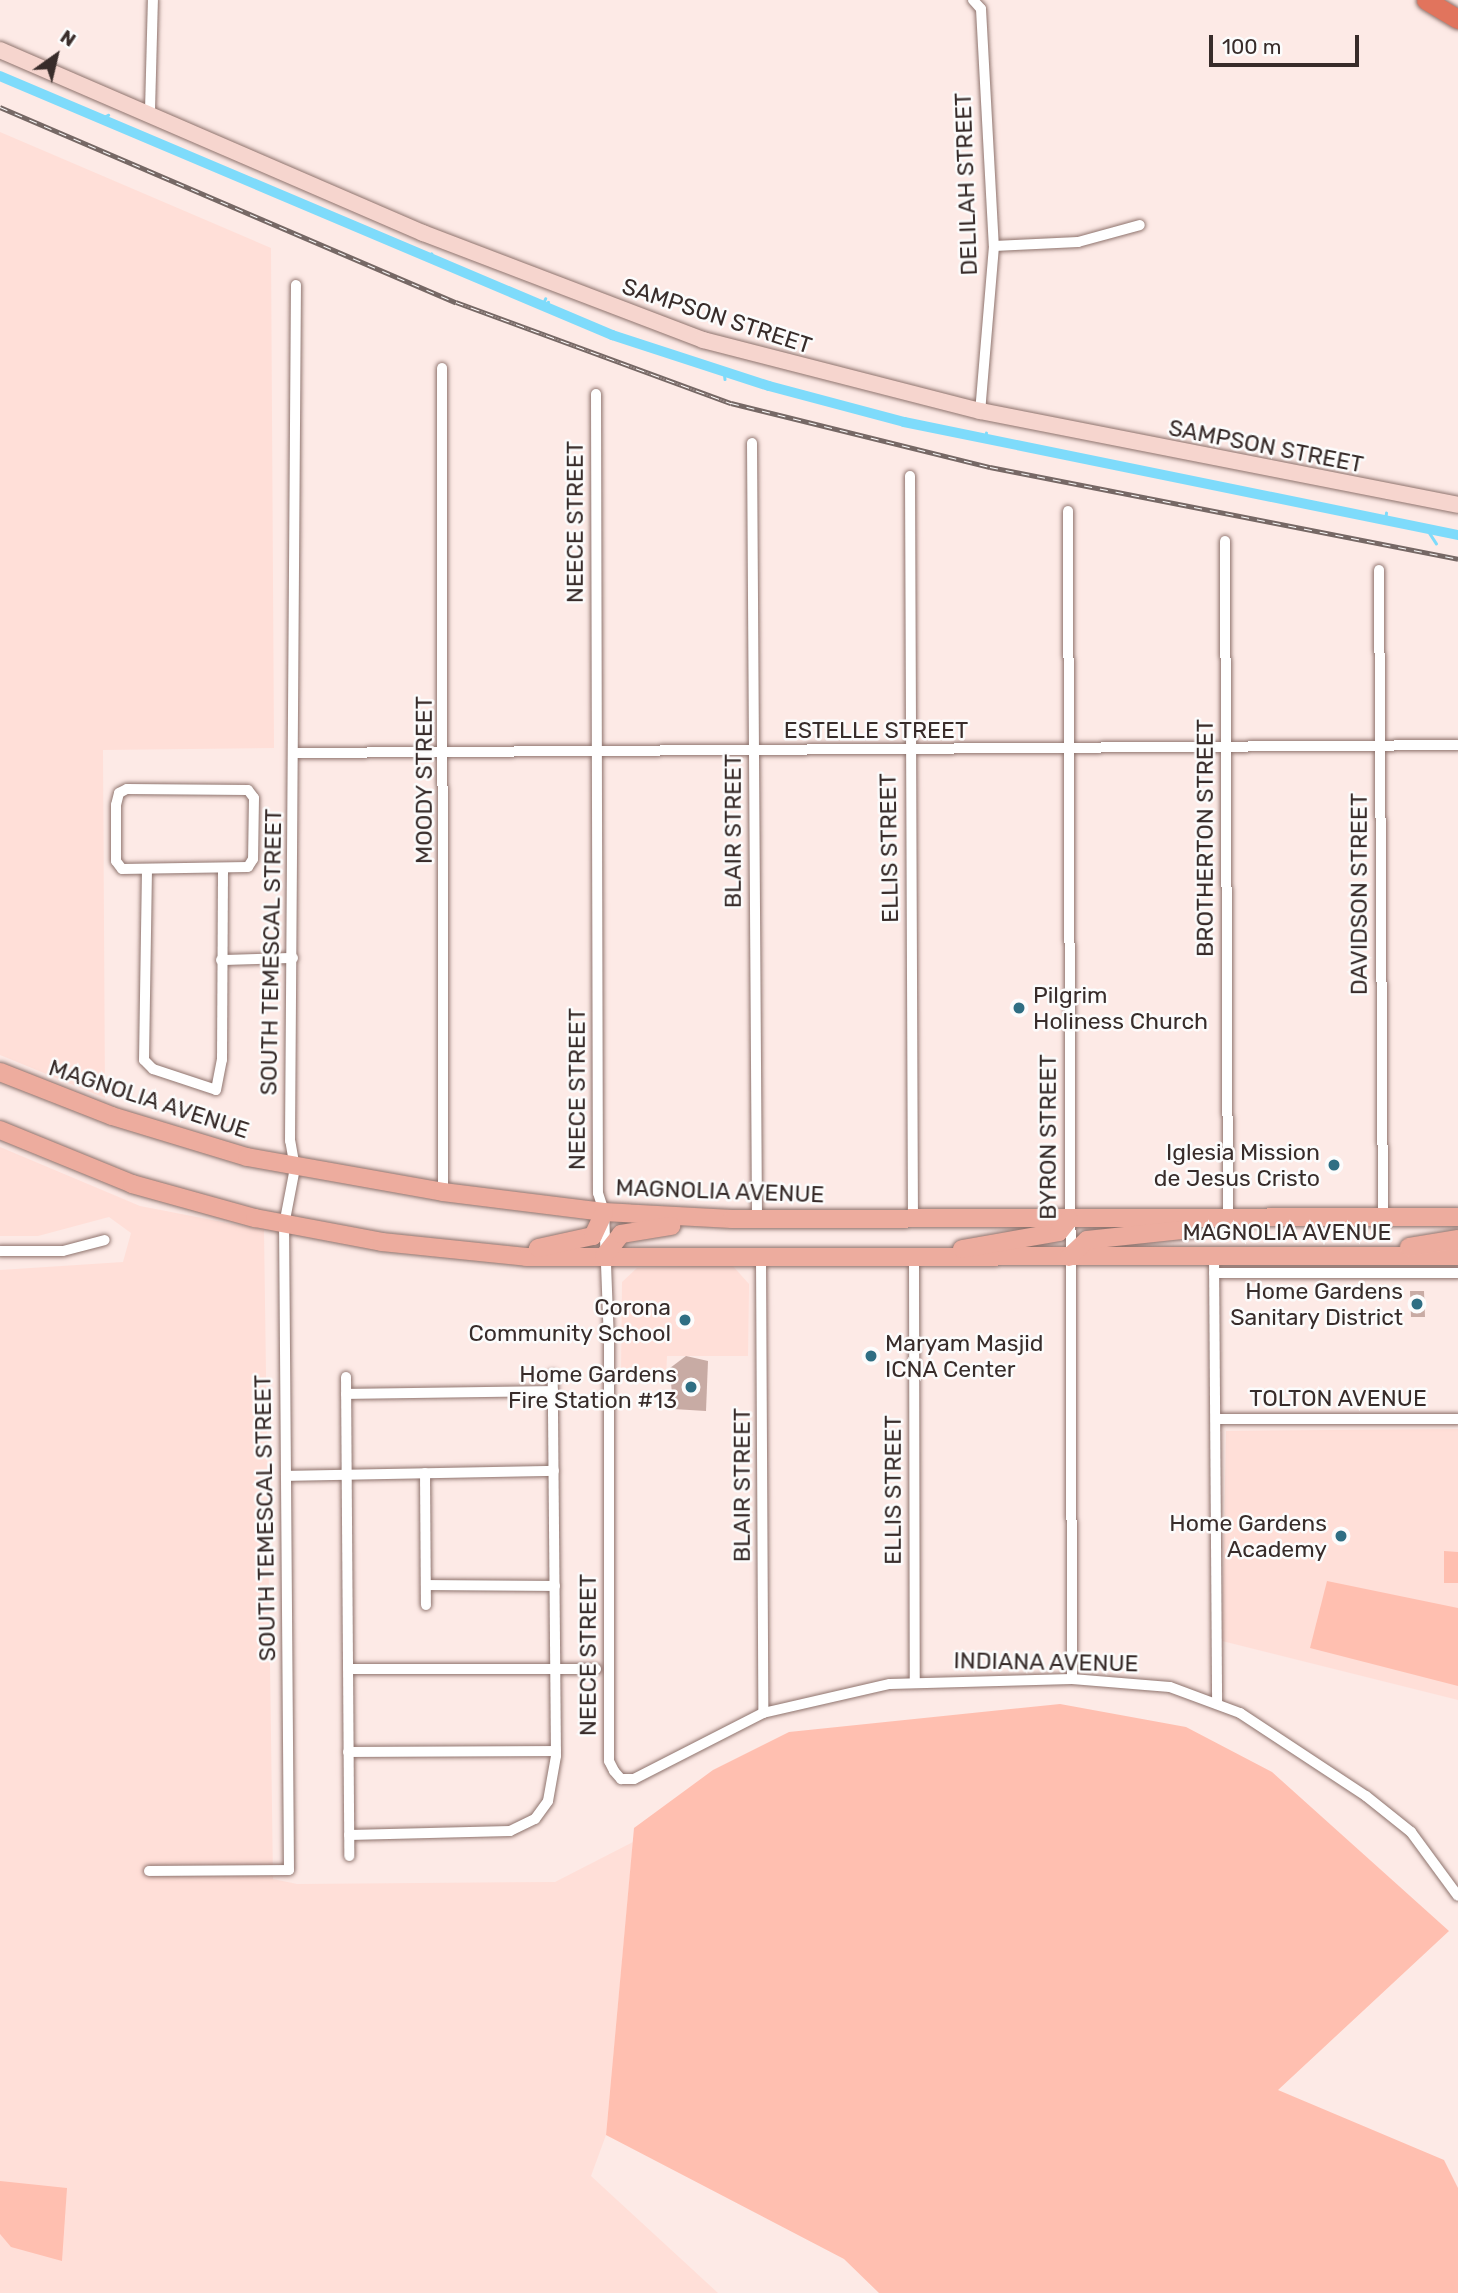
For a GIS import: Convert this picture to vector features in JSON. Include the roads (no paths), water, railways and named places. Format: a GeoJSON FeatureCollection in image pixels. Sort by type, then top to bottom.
{"type":"FeatureCollection","features":[{"type":"Feature","properties":{"kind":"highway"},"geometry":{"type":"LineString","coordinates":[[1426,0],[1458,19]]}},
{"type":"Feature","properties":{"kind":"main road","name":"MAGNOLIA AVENUE"},"geometry":{"type":"LineString","coordinates":[[0,1072],[181,1140],[295,1168],[443,1192],[604,1212],[732,1219],[1458,1217]]}},
{"type":"Feature","properties":{"kind":"main road","name":"MAGNOLIA AVENUE"},"geometry":{"type":"LineString","coordinates":[[0,1130],[132,1184],[284,1225],[490,1254],[761,1258],[1069,1256],[1214,1265],[1350,1256],[1458,1256]]}},
{"type":"Feature","properties":{"kind":"main road"},"geometry":{"type":"LineString","coordinates":[[490,1254],[583,1240],[598,1231],[604,1212]]}},
{"type":"Feature","properties":{"kind":"main road"},"geometry":{"type":"LineString","coordinates":[[604,1256],[621,1234],[732,1219]]}},
{"type":"Feature","properties":{"kind":"main road"},"geometry":{"type":"LineString","coordinates":[[914,1257],[1059,1232],[1069,1219]]}},
{"type":"Feature","properties":{"kind":"main road"},"geometry":{"type":"LineString","coordinates":[[1069,1256],[1087,1240],[1212,1227],[1228,1219]]}},
{"type":"Feature","properties":{"kind":"main road"},"geometry":{"type":"LineString","coordinates":[[1350,1256],[1458,1240]]}},
{"type":"Feature","properties":{"kind":"street"},"geometry":{"type":"LineString","coordinates":[[150,111],[153,0]]}},
{"type":"Feature","properties":{"kind":"street","name":"DELILAH STREET"},"geometry":{"type":"LineString","coordinates":[[973,0],[981,9],[994,246],[980,411]]}},
{"type":"Feature","properties":{"kind":"street","name":"SAMPSON STREET"},"geometry":{"type":"LineString","coordinates":[[0,50],[150,111],[567,291],[703,340],[980,411],[1458,505]]}},
{"type":"Feature","properties":{"kind":"street"},"geometry":{"type":"LineString","coordinates":[[994,246],[1078,242],[1140,225]]}},
{"type":"Feature","properties":{"kind":"street","name":"SOUTH TEMESCAL STREET"},"geometry":{"type":"LineString","coordinates":[[149,1871],[289,1870],[284,1225],[295,1168],[290,1150],[296,285]]}},
{"type":"Feature","properties":{"kind":"street","name":"MOODY STREET"},"geometry":{"type":"LineString","coordinates":[[442,368],[445,750],[443,1192]]}},
{"type":"Feature","properties":{"kind":"street","name":"NEECE STREET"},"geometry":{"type":"LineString","coordinates":[[596,394],[598,1194],[604,1212],[609,1761],[621,1779]]}},
{"type":"Feature","properties":{"kind":"street","name":"BLAIR STREET"},"geometry":{"type":"LineString","coordinates":[[751,443],[757,1219]]}},
{"type":"Feature","properties":{"kind":"street","name":"ELLIS STREET"},"geometry":{"type":"LineString","coordinates":[[910,476],[909,750],[914,1220]]}},
{"type":"Feature","properties":{"kind":"street","name":"BYRON STREET"},"geometry":{"type":"LineString","coordinates":[[1068,511],[1065,750],[1072,1679]]}},
{"type":"Feature","properties":{"kind":"street","name":"BROTHERTON STREET"},"geometry":{"type":"LineString","coordinates":[[1225,541],[1228,1219]]}},
{"type":"Feature","properties":{"kind":"street","name":"DAVIDSON STREET"},"geometry":{"type":"LineString","coordinates":[[1379,570],[1383,1218]]}},
{"type":"Feature","properties":{"kind":"street","name":"ESTELLE STREET"},"geometry":{"type":"LineString","coordinates":[[294,753],[445,750],[1065,750],[1458,745]]}},
{"type":"Feature","properties":{"kind":"street"},"geometry":{"type":"LineString","coordinates":[[248,790],[254,798],[253,859],[248,867],[223,868],[122,869],[116,861],[119,793],[248,790]]}},
{"type":"Feature","properties":{"kind":"street"},"geometry":{"type":"LineString","coordinates":[[147,869],[144,1060],[153,1069],[216,1090],[222,1060],[223,868]]}},
{"type":"Feature","properties":{"kind":"street"},"geometry":{"type":"LineString","coordinates":[[221,960],[293,958]]}},
{"type":"Feature","properties":{"kind":"street"},"geometry":{"type":"LineString","coordinates":[[0,1251],[63,1251],[105,1240]]}},
{"type":"Feature","properties":{"kind":"street","name":"ELLIS STREET"},"geometry":{"type":"LineString","coordinates":[[914,1257],[915,1681]]}},
{"type":"Feature","properties":{"kind":"street","name":"BLAIR STREET"},"geometry":{"type":"LineString","coordinates":[[761,1258],[763,1713]]}},
{"type":"Feature","properties":{"kind":"street"},"geometry":{"type":"LineString","coordinates":[[1214,1265],[1218,1419],[1217,1702]]}},
{"type":"Feature","properties":{"kind":"street","name":"MAGNOLIA AVENUE"},"geometry":{"type":"LineString","coordinates":[[1214,1265],[1458,1273]]}},
{"type":"Feature","properties":{"kind":"street"},"geometry":{"type":"LineString","coordinates":[[349,1835],[510,1832],[535,1819],[548,1801],[556,1751],[553,1375]]}},
{"type":"Feature","properties":{"kind":"street"},"geometry":{"type":"LineString","coordinates":[[346,1377],[349,1856]]}},
{"type":"Feature","properties":{"kind":"street"},"geometry":{"type":"LineString","coordinates":[[346,1394],[553,1391]]}},
{"type":"Feature","properties":{"kind":"street","name":"TOLTON AVENUE"},"geometry":{"type":"LineString","coordinates":[[1218,1419],[1458,1419]]}},
{"type":"Feature","properties":{"kind":"street"},"geometry":{"type":"LineString","coordinates":[[286,1476],[554,1471]]}},
{"type":"Feature","properties":{"kind":"street"},"geometry":{"type":"LineString","coordinates":[[425,1473],[426,1605]]}},
{"type":"Feature","properties":{"kind":"street"},"geometry":{"type":"LineString","coordinates":[[426,1585],[555,1586]]}},
{"type":"Feature","properties":{"kind":"street"},"geometry":{"type":"LineString","coordinates":[[348,1669],[596,1669]]}},
{"type":"Feature","properties":{"kind":"street","name":"INDIANA AVENUE"},"geometry":{"type":"LineString","coordinates":[[621,1779],[634,1779],[763,1713],[915,1681],[1072,1679],[1170,1687],[1217,1702],[1391,1815],[1423,1846],[1458,1896]]}},
{"type":"Feature","properties":{"kind":"street"},"geometry":{"type":"LineString","coordinates":[[348,1752],[556,1751]]}},
{"type":"Feature","properties":{"kind":"waterway"},"geometry":{"type":"LineString","coordinates":[[0,76],[612,335],[769,386],[904,422],[1458,535]]}},
{"type":"Feature","properties":{"kind":"waterway"},"geometry":{"type":"LineString","coordinates":[[100,119],[108,115]]}},
{"type":"Feature","properties":{"kind":"waterway"},"geometry":{"type":"LineString","coordinates":[[428,260],[431,254]]}},
{"type":"Feature","properties":{"kind":"waterway"},"geometry":{"type":"LineString","coordinates":[[542,306],[545,299]]}},
{"type":"Feature","properties":{"kind":"waterway"},"geometry":{"type":"LineString","coordinates":[[546,308],[548,302]]}},
{"type":"Feature","properties":{"kind":"waterway"},"geometry":{"type":"LineString","coordinates":[[724,371],[725,379]]}},
{"type":"Feature","properties":{"kind":"waterway"},"geometry":{"type":"LineString","coordinates":[[985,439],[986,433]]}},
{"type":"Feature","properties":{"kind":"waterway"},"geometry":{"type":"LineString","coordinates":[[1385,520],[1386,513]]}},
{"type":"Feature","properties":{"kind":"waterway"},"geometry":{"type":"LineString","coordinates":[[1427,529],[1436,543]]}},
{"type":"Feature","properties":{"kind":"railway"},"geometry":{"type":"LineString","coordinates":[[0,107],[456,302],[731,403],[990,467],[1458,559]]}},
{"type":"Feature","properties":{"kind":"place","name":"Pilgrim Holiness Church"},"geometry":{"type":"Point","coordinates":[1019,1008]}},
{"type":"Feature","properties":{"kind":"place","name":"Iglesia Mission de Jesus Cristo"},"geometry":{"type":"Point","coordinates":[1334,1165]}},
{"type":"Feature","properties":{"kind":"place","name":"Home Gardens Sanitary District"},"geometry":{"type":"Point","coordinates":[1417,1304]}},
{"type":"Feature","properties":{"kind":"place","name":"Corona Community School"},"geometry":{"type":"Point","coordinates":[685,1320]}},
{"type":"Feature","properties":{"kind":"place","name":"Maryam Masjid ICNA Center"},"geometry":{"type":"Point","coordinates":[871,1356]}},
{"type":"Feature","properties":{"kind":"place","name":"Home Gardens Fire Station #13"},"geometry":{"type":"Point","coordinates":[691,1387]}},
{"type":"Feature","properties":{"kind":"place","name":"Home Gardens Academy"},"geometry":{"type":"Point","coordinates":[1341,1536]}}]}
